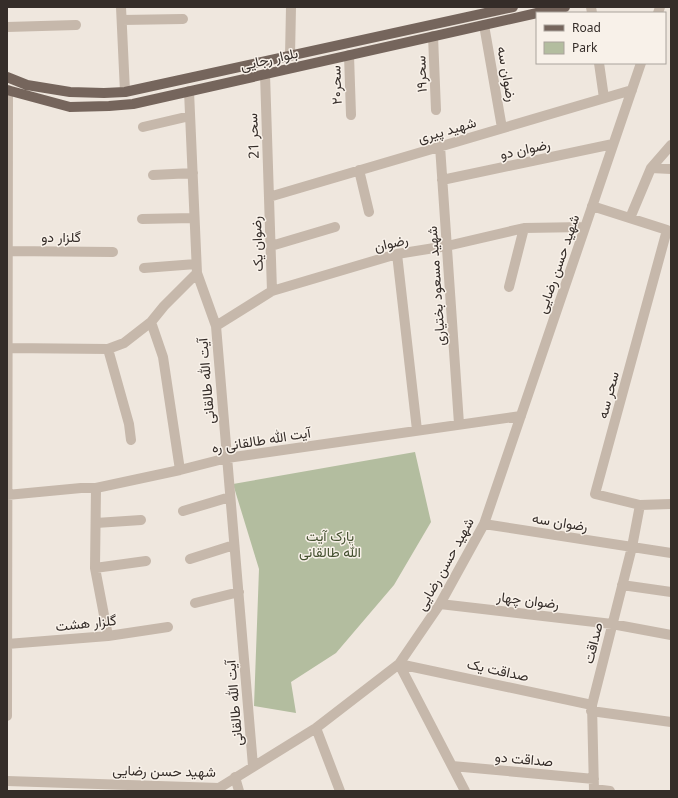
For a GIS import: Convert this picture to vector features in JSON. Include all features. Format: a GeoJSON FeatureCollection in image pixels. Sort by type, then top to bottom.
{"type":"FeatureCollection","features":[{"type":"Feature","properties":{"kind":"main road","name":"بلوار رجایی"},"geometry":{"type":"LineString","coordinates":[[7,77],[27,85],[70,92],[124,92],[290,56],[482,10],[514,7]]}},
{"type":"Feature","properties":{"kind":"main road","name":"بلوار رجایی"},"geometry":{"type":"LineString","coordinates":[[542,12],[565,7]]}},
{"type":"Feature","properties":{"kind":"main road","name":"بلوار رجایی"},"geometry":{"type":"LineString","coordinates":[[8,90],[70,107],[133,104],[536,13]]}},
{"type":"Feature","properties":{"kind":"street"},"geometry":{"type":"LineString","coordinates":[[121,7],[124,92]]}},
{"type":"Feature","properties":{"kind":"street"},"geometry":{"type":"LineString","coordinates":[[290,56],[291,7]]}},
{"type":"Feature","properties":{"kind":"street"},"geometry":{"type":"LineString","coordinates":[[122,20],[183,19]]}},
{"type":"Feature","properties":{"kind":"street"},"geometry":{"type":"LineString","coordinates":[[7,27],[76,25]]}},
{"type":"Feature","properties":{"kind":"street","name":"رضوان سه"},"geometry":{"type":"LineString","coordinates":[[484,25],[502,128]]}},
{"type":"Feature","properties":{"kind":"street","name":"سحر۱۹"},"geometry":{"type":"LineString","coordinates":[[433,36],[436,110]]}},
{"type":"Feature","properties":{"kind":"street","name":"سحر۲۰"},"geometry":{"type":"LineString","coordinates":[[349,55],[351,115]]}},
{"type":"Feature","properties":{"kind":"street"},"geometry":{"type":"LineString","coordinates":[[599,64],[604,98]]}},
{"type":"Feature","properties":{"kind":"street","name":"شهید حسن رضایی"},"geometry":{"type":"LineString","coordinates":[[7,781],[219,790],[235,777],[316,728],[399,664],[440,604],[484,524],[641,64]]}},
{"type":"Feature","properties":{"kind":"street","name":"سحر 21"},"geometry":{"type":"LineString","coordinates":[[265,74],[269,197]]}},
{"type":"Feature","properties":{"kind":"street"},"geometry":{"type":"LineString","coordinates":[[7,716],[8,90]]}},
{"type":"Feature","properties":{"kind":"street","name":"شهید پیری"},"geometry":{"type":"LineString","coordinates":[[269,197],[632,90]]}},
{"type":"Feature","properties":{"kind":"street","name":"آیت الله طالقانی"},"geometry":{"type":"LineString","coordinates":[[189,91],[197,268],[216,326],[254,766]]}},
{"type":"Feature","properties":{"kind":"street"},"geometry":{"type":"LineString","coordinates":[[143,127],[190,116]]}},
{"type":"Feature","properties":{"kind":"street","name":"رضوان دو"},"geometry":{"type":"LineString","coordinates":[[442,180],[614,144]]}},
{"type":"Feature","properties":{"kind":"street"},"geometry":{"type":"LineString","coordinates":[[630,218],[651,168],[671,145]]}},
{"type":"Feature","properties":{"kind":"street","name":"شهید مسعود بختیاری"},"geometry":{"type":"LineString","coordinates":[[440,146],[459,424]]}},
{"type":"Feature","properties":{"kind":"street"},"geometry":{"type":"LineString","coordinates":[[651,168],[671,169]]}},
{"type":"Feature","properties":{"kind":"street"},"geometry":{"type":"LineString","coordinates":[[359,170],[369,212]]}},
{"type":"Feature","properties":{"kind":"street"},"geometry":{"type":"LineString","coordinates":[[153,175],[193,173]]}},
{"type":"Feature","properties":{"kind":"street","name":"رضوان یک"},"geometry":{"type":"LineString","coordinates":[[269,197],[272,291]]}},
{"type":"Feature","properties":{"kind":"street"},"geometry":{"type":"LineString","coordinates":[[592,206],[667,230],[671,240]]}},
{"type":"Feature","properties":{"kind":"street"},"geometry":{"type":"LineString","coordinates":[[142,219],[194,218]]}},
{"type":"Feature","properties":{"kind":"street"},"geometry":{"type":"LineString","coordinates":[[271,246],[335,227]]}},
{"type":"Feature","properties":{"kind":"street","name":"رضوان"},"geometry":{"type":"LineString","coordinates":[[216,326],[272,291],[398,254],[447,246],[524,228],[585,227]]}},
{"type":"Feature","properties":{"kind":"street"},"geometry":{"type":"LineString","coordinates":[[509,287],[524,228]]}},
{"type":"Feature","properties":{"kind":"street","name":"سحر سه"},"geometry":{"type":"LineString","coordinates":[[667,230],[595,494],[640,505],[671,504]]}},
{"type":"Feature","properties":{"kind":"street","name":"گلزار دو"},"geometry":{"type":"LineString","coordinates":[[8,251],[113,252]]}},
{"type":"Feature","properties":{"kind":"street"},"geometry":{"type":"LineString","coordinates":[[398,254],[417,430]]}},
{"type":"Feature","properties":{"kind":"street"},"geometry":{"type":"LineString","coordinates":[[144,268],[197,268]]}},
{"type":"Feature","properties":{"kind":"street"},"geometry":{"type":"LineString","coordinates":[[8,348],[108,349],[124,343],[151,322],[197,268]]}},
{"type":"Feature","properties":{"kind":"street"},"geometry":{"type":"LineString","coordinates":[[151,322],[163,357],[180,470]]}},
{"type":"Feature","properties":{"kind":"street"},"geometry":{"type":"LineString","coordinates":[[108,349],[129,424],[131,440]]}},
{"type":"Feature","properties":{"kind":"street","name":"آیت الله طالقانی ره"},"geometry":{"type":"LineString","coordinates":[[7,495],[96,488],[180,470],[227,458],[521,416]]}},
{"type":"Feature","properties":{"kind":"street"},"geometry":{"type":"LineString","coordinates":[[96,488],[95,568],[108,636]]}},
{"type":"Feature","properties":{"kind":"street"},"geometry":{"type":"LineString","coordinates":[[183,511],[230,497]]}},
{"type":"Feature","properties":{"kind":"street","name":"صداقت"},"geometry":{"type":"LineString","coordinates":[[594,786],[591,708],[632,547],[640,505]]}},
{"type":"Feature","properties":{"kind":"street"},"geometry":{"type":"LineString","coordinates":[[96,523],[141,520]]}},
{"type":"Feature","properties":{"kind":"street","name":"رضوان سه"},"geometry":{"type":"LineString","coordinates":[[484,524],[671,553]]}},
{"type":"Feature","properties":{"kind":"street"},"geometry":{"type":"LineString","coordinates":[[190,559],[234,545]]}},
{"type":"Feature","properties":{"kind":"street"},"geometry":{"type":"LineString","coordinates":[[95,568],[146,561]]}},
{"type":"Feature","properties":{"kind":"street"},"geometry":{"type":"LineString","coordinates":[[622,585],[671,592]]}},
{"type":"Feature","properties":{"kind":"street"},"geometry":{"type":"LineString","coordinates":[[195,603],[239,592]]}},
{"type":"Feature","properties":{"kind":"street","name":"رضوان چهار"},"geometry":{"type":"LineString","coordinates":[[440,604],[612,624],[671,635]]}},
{"type":"Feature","properties":{"kind":"street","name":"گلزار هشت"},"geometry":{"type":"LineString","coordinates":[[7,644],[108,636],[168,627]]}},
{"type":"Feature","properties":{"kind":"street"},"geometry":{"type":"LineString","coordinates":[[399,664],[465,791]]}},
{"type":"Feature","properties":{"kind":"street","name":"صداقت یک"},"geometry":{"type":"LineString","coordinates":[[399,664],[591,708],[671,722]]}},
{"type":"Feature","properties":{"kind":"street"},"geometry":{"type":"LineString","coordinates":[[316,728],[340,791]]}},
{"type":"Feature","properties":{"kind":"street","name":"صداقت دو"},"geometry":{"type":"LineString","coordinates":[[452,766],[594,786],[610,791]]}},
{"type":"Feature","properties":{"kind":"street"},"geometry":{"type":"LineString","coordinates":[[235,777],[239,791]]}},
{"type":"Feature","properties":{"kind":"green space","name":"پارک آیت الله طالقانی"},"geometry":{"type":"Polygon","coordinates":[[[415,452],[431,522],[394,585],[336,653],[291,682],[296,713],[254,706],[259,569],[233,484],[415,452]]]}}]}
